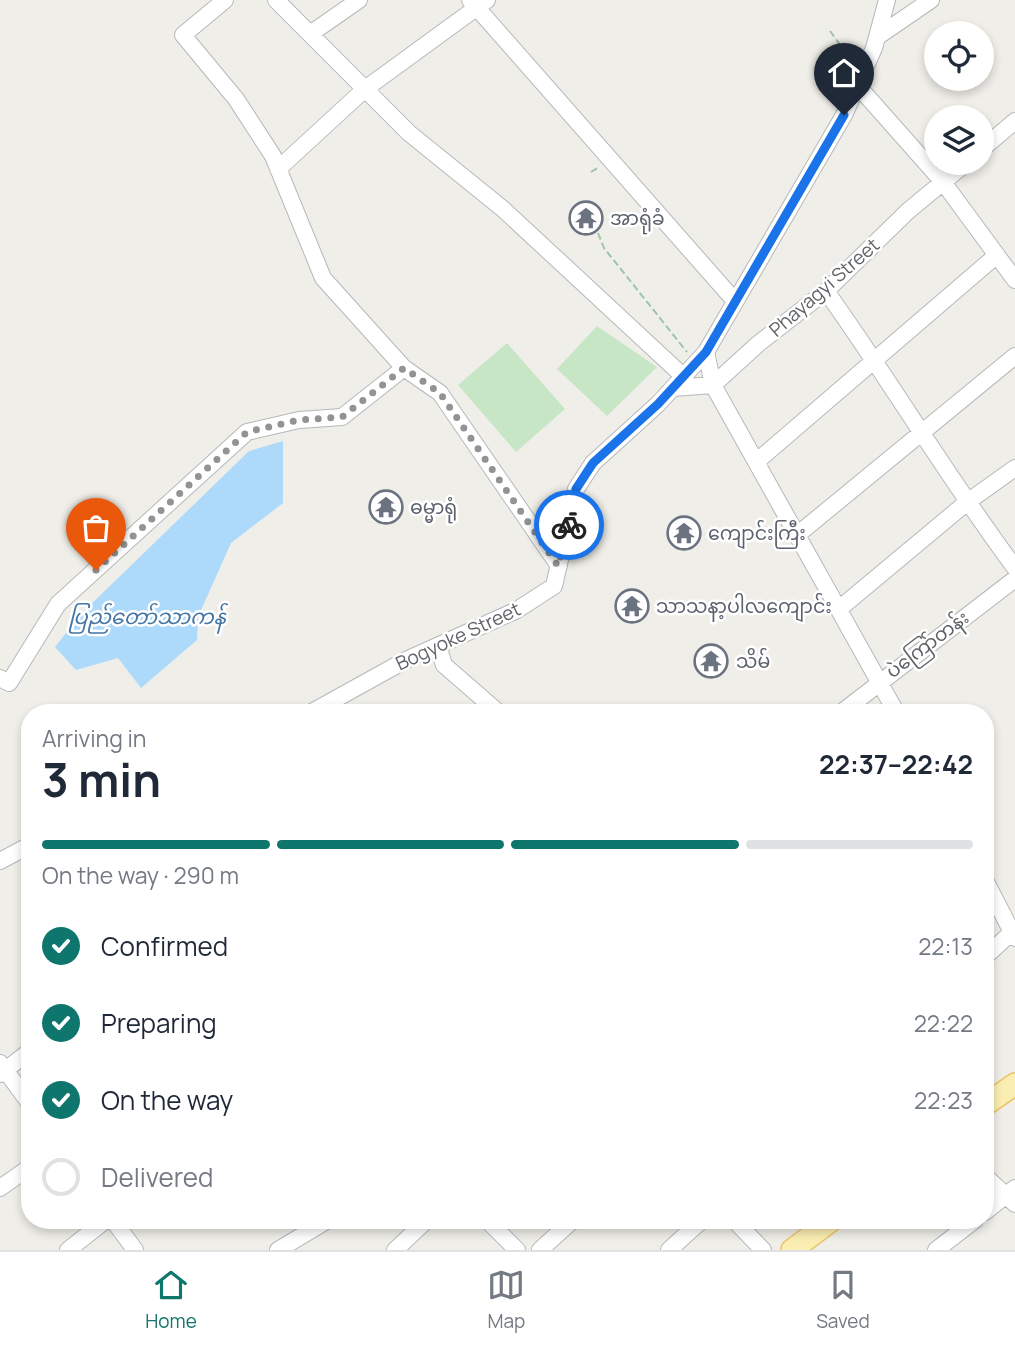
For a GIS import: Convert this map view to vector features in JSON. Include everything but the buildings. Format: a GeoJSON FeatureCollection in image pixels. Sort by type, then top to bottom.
{"type":"FeatureCollection","features":[{"type":"Feature","properties":{"kind":"main road"},"geometry":{"type":"LineString","coordinates":[[994,1099],[1015,1084]]}},
{"type":"Feature","properties":{"kind":"main road"},"geometry":{"type":"LineString","coordinates":[[792,1250],[820,1229]]}},
{"type":"Feature","properties":{"kind":"street"},"geometry":{"type":"LineString","coordinates":[[225,0],[183,34],[236,99],[278,169],[323,278],[404,368],[440,393],[558,566]]}},
{"type":"Feature","properties":{"kind":"street"},"geometry":{"type":"LineString","coordinates":[[276,0],[409,132],[503,209],[678,382],[713,385]]}},
{"type":"Feature","properties":{"kind":"street"},"geometry":{"type":"LineString","coordinates":[[310,34],[359,0]]}},
{"type":"Feature","properties":{"kind":"street"},"geometry":{"type":"LineString","coordinates":[[877,37],[931,0]]}},
{"type":"Feature","properties":{"kind":"street","name":"Bogyoke Street"},"geometry":{"type":"LineString","coordinates":[[327,704],[526,604],[554,586],[576,489],[593,463],[701,357],[844,115],[877,37],[885,1]]}},
{"type":"Feature","properties":{"kind":"street"},"geometry":{"type":"LineString","coordinates":[[278,169],[365,89],[478,3],[734,300]]}},
{"type":"Feature","properties":{"kind":"street"},"geometry":{"type":"LineString","coordinates":[[860,80],[943,182],[1015,280]]}},
{"type":"Feature","properties":{"kind":"street"},"geometry":{"type":"LineString","coordinates":[[994,139],[1015,121]]}},
{"type":"Feature","properties":{"kind":"street","name":"Phayagyi Street"},"geometry":{"type":"LineString","coordinates":[[713,385],[758,344],[826,291],[951,175]]}},
{"type":"Feature","properties":{"kind":"street"},"geometry":{"type":"LineString","coordinates":[[756,462],[997,255]]}},
{"type":"Feature","properties":{"kind":"street"},"geometry":{"type":"LineString","coordinates":[[826,291],[875,359],[967,503],[1015,568]]}},
{"type":"Feature","properties":{"kind":"street"},"geometry":{"type":"LineString","coordinates":[[797,535],[1015,356]]}},
{"type":"Feature","properties":{"kind":"street"},"geometry":{"type":"LineString","coordinates":[[701,357],[713,385],[892,704]]}},
{"type":"Feature","properties":{"kind":"street"},"geometry":{"type":"LineString","coordinates":[[3,683],[58,604],[247,432],[299,420],[342,417],[404,368]]}},
{"type":"Feature","properties":{"kind":"street"},"geometry":{"type":"LineString","coordinates":[[839,608],[967,503],[1015,468]]}},
{"type":"Feature","properties":{"kind":"street","name":"ပဲကြော်တန်း"},"geometry":{"type":"LineString","coordinates":[[851,704],[879,680],[1015,579]]}},
{"type":"Feature","properties":{"kind":"street"},"geometry":{"type":"LineString","coordinates":[[438,646],[444,665],[489,704]]}},
{"type":"Feature","properties":{"kind":"street"},"geometry":{"type":"LineString","coordinates":[[0,860],[21,850]]}},
{"type":"Feature","properties":{"kind":"street"},"geometry":{"type":"LineString","coordinates":[[994,897],[1014,935],[994,950]]}},
{"type":"Feature","properties":{"kind":"street"},"geometry":{"type":"LineString","coordinates":[[21,1057],[2,1069],[21,1093]]}},
{"type":"Feature","properties":{"kind":"street"},"geometry":{"type":"LineString","coordinates":[[0,1188],[21,1173]]}},
{"type":"Feature","properties":{"kind":"street"},"geometry":{"type":"LineString","coordinates":[[994,1183],[1012,1196],[994,1207]]}},
{"type":"Feature","properties":{"kind":"street"},"geometry":{"type":"LineString","coordinates":[[68,1250],[95,1229]]}},
{"type":"Feature","properties":{"kind":"street"},"geometry":{"type":"LineString","coordinates":[[120,1229],[135,1250]]}},
{"type":"Feature","properties":{"kind":"street"},"geometry":{"type":"LineString","coordinates":[[278,1250],[313,1229]]}},
{"type":"Feature","properties":{"kind":"street"},"geometry":{"type":"LineString","coordinates":[[395,1250],[417,1229]]}},
{"type":"Feature","properties":{"kind":"street"},"geometry":{"type":"LineString","coordinates":[[496,1229],[517,1250]]}},
{"type":"Feature","properties":{"kind":"street"},"geometry":{"type":"LineString","coordinates":[[540,1250],[563,1229]]}},
{"type":"Feature","properties":{"kind":"street"},"geometry":{"type":"LineString","coordinates":[[668,1250],[692,1229]]}},
{"type":"Feature","properties":{"kind":"street"},"geometry":{"type":"LineString","coordinates":[[743,1229],[763,1250]]}},
{"type":"Feature","properties":{"kind":"street"},"geometry":{"type":"LineString","coordinates":[[936,1250],[963,1229]]}},
{"type":"Feature","properties":{"kind":"path"},"geometry":{"type":"LineString","coordinates":[[830,31],[860,80]]}},
{"type":"Feature","properties":{"kind":"path"},"geometry":{"type":"LineString","coordinates":[[598,233],[612,258],[701,357]]}},
{"type":"Feature","properties":{"kind":"green space"},"geometry":{"type":"Polygon","coordinates":[[[597,326],[657,367],[607,416],[557,369],[597,326]]]}},
{"type":"Feature","properties":{"kind":"green space"},"geometry":{"type":"Polygon","coordinates":[[[507,343],[565,409],[516,452],[458,385],[507,343]]]}},
{"type":"Feature","properties":{"kind":"water","name":"ပြည်တော်သာကန်"},"geometry":{"type":"Polygon","coordinates":[[[283,441],[283,503],[231,543],[198,617],[197,640],[141,688],[118,658],[76,670],[55,647],[81,614],[249,451],[283,441]]]}},
{"type":"Feature","properties":{"kind":"way so far"},"geometry":{"type":"LineString","coordinates":[[96,570],[247,432],[299,420],[342,417],[404,368],[440,393],[558,566],[569,525]]}},
{"type":"Feature","properties":{"kind":"place","name":"အာရုံခံ"},"geometry":{"type":"Point","coordinates":[586,218]}},
{"type":"Feature","properties":{"kind":"place","name":"ဓမ္မာရုံ"},"geometry":{"type":"Point","coordinates":[386,507]}},
{"type":"Feature","properties":{"kind":"place","name":"ကျောင်းကြီး"},"geometry":{"type":"Point","coordinates":[684,533]}},
{"type":"Feature","properties":{"kind":"place","name":"သာသနာ့ပါလကျောင်း"},"geometry":{"type":"Point","coordinates":[632,606]}},
{"type":"Feature","properties":{"kind":"place","name":"သိမ်"},"geometry":{"type":"Point","coordinates":[711,661]}},
{"type":"Feature","properties":{"kind":"route"},"geometry":{"type":"LineString","coordinates":[[569,525],[576,489],[593,463],[658,404],[706,352],[844,115]]}}]}
